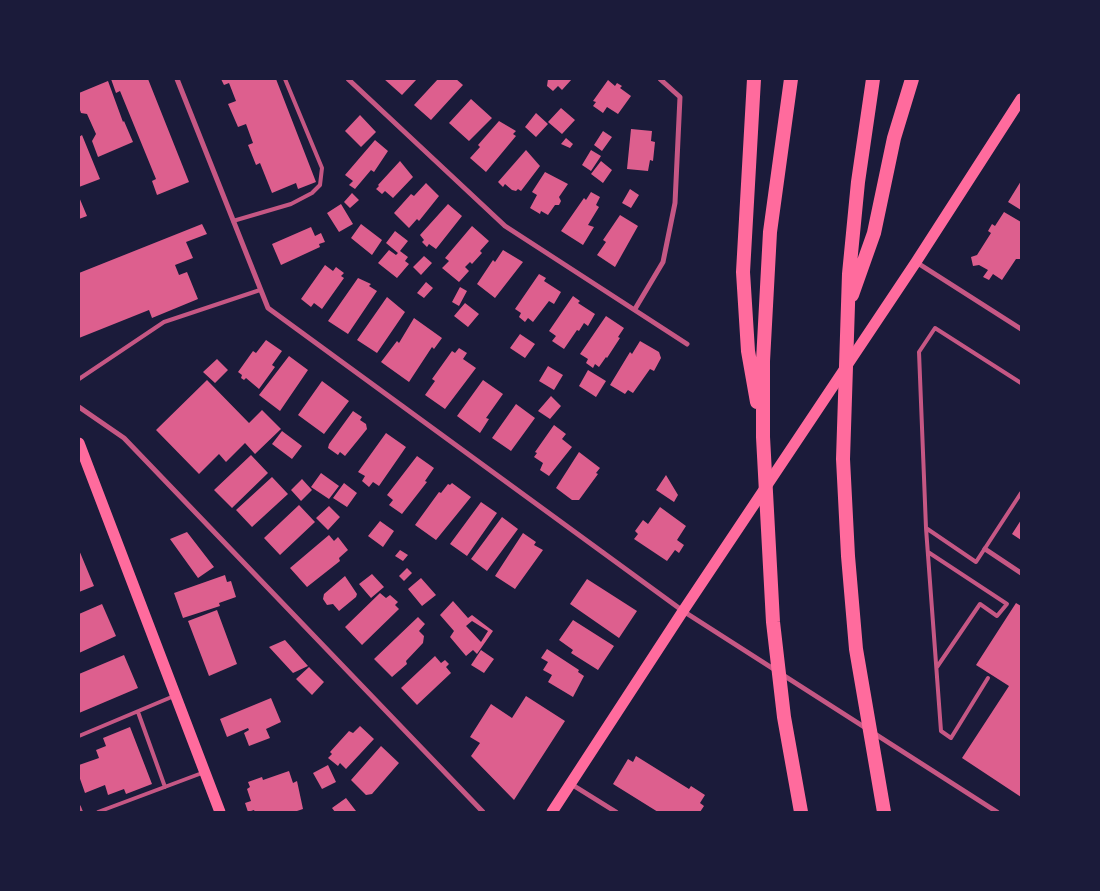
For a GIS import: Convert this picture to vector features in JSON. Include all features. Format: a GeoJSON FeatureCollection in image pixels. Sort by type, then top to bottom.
{"type":"FeatureCollection","features":[{"type":"Feature","properties":{"kind":"highway"},"geometry":{"type":"LineString","coordinates":[[754,79],[743,291],[748,351],[763,436]]}},
{"type":"Feature","properties":{"kind":"highway"},"geometry":{"type":"LineString","coordinates":[[791,79],[770,232],[763,361],[763,436],[767,542],[775,649],[800,812]]}},
{"type":"Feature","properties":{"kind":"highway"},"geometry":{"type":"LineString","coordinates":[[873,79],[858,182],[847,312],[843,427],[848,556],[864,702],[884,812]]}},
{"type":"Feature","properties":{"kind":"highway"},"geometry":{"type":"LineString","coordinates":[[847,312],[874,233],[894,138],[912,79]]}},
{"type":"Feature","properties":{"kind":"main road"},"geometry":{"type":"LineString","coordinates":[[552,812],[683,611],[916,262],[1021,99]]}},
{"type":"Feature","properties":{"kind":"main road"},"geometry":{"type":"LineString","coordinates":[[79,443],[220,812]]}},
{"type":"Feature","properties":{"kind":"street"},"geometry":{"type":"LineString","coordinates":[[177,79],[268,308],[683,611],[997,812]]}},
{"type":"Feature","properties":{"kind":"street"},"geometry":{"type":"LineString","coordinates":[[348,79],[505,226],[687,344]]}},
{"type":"Feature","properties":{"kind":"street"},"geometry":{"type":"LineString","coordinates":[[635,309],[663,262],[675,203],[680,97],[660,79]]}},
{"type":"Feature","properties":{"kind":"street"},"geometry":{"type":"LineString","coordinates":[[916,262],[1021,329]]}},
{"type":"Feature","properties":{"kind":"street"},"geometry":{"type":"LineString","coordinates":[[79,407],[124,438],[484,812]]}},
{"type":"Feature","properties":{"kind":"street"},"geometry":{"type":"LineString","coordinates":[[985,549],[1021,573]]}},
{"type":"Feature","properties":{"kind":"street"},"geometry":{"type":"LineString","coordinates":[[571,784],[616,812]]}},
{"type":"Feature","properties":{"kind":"lane"},"geometry":{"type":"LineString","coordinates":[[233,221],[290,204],[312,193],[320,185],[322,168],[285,79]]}},
{"type":"Feature","properties":{"kind":"lane"},"geometry":{"type":"LineString","coordinates":[[79,379],[164,322],[260,290]]}},
{"type":"Feature","properties":{"kind":"lane"},"geometry":{"type":"LineString","coordinates":[[988,678],[951,738],[941,731],[926,528],[919,352],[935,328],[1021,383]]}},
{"type":"Feature","properties":{"kind":"lane"},"geometry":{"type":"LineString","coordinates":[[926,528],[976,562],[1021,493]]}},
{"type":"Feature","properties":{"kind":"lane"},"geometry":{"type":"LineString","coordinates":[[928,552],[1006,604],[997,616],[980,604],[937,667]]}},
{"type":"Feature","properties":{"kind":"lane"},"geometry":{"type":"LineString","coordinates":[[79,736],[175,696]]}},
{"type":"Feature","properties":{"kind":"lane"},"geometry":{"type":"LineString","coordinates":[[138,712],[166,787]]}},
{"type":"Feature","properties":{"kind":"lane"},"geometry":{"type":"LineString","coordinates":[[98,812],[204,772]]}},
{"type":"Feature","properties":{"kind":"lane"},"geometry":{"type":"LineString","coordinates":[[79,807],[81,812]]}},
{"type":"Feature","properties":{"kind":"building"},"geometry":{"type":"Polygon","coordinates":[[[111,79],[148,79],[189,182],[157,195],[152,181],[156,179],[120,91],[116,93],[111,79]]]}},
{"type":"Feature","properties":{"kind":"building"},"geometry":{"type":"Polygon","coordinates":[[[221,79],[276,79],[316,182],[298,189],[296,183],[272,193],[260,163],[256,165],[248,145],[253,143],[246,124],[238,127],[228,104],[236,101],[229,83],[224,85],[221,79]]]}},
{"type":"Feature","properties":{"kind":"building"},"geometry":{"type":"Polygon","coordinates":[[[384,79],[417,79],[402,95],[384,79]]]}},
{"type":"Feature","properties":{"kind":"building"},"geometry":{"type":"Polygon","coordinates":[[[438,79],[456,79],[463,85],[431,120],[414,105],[438,79]]]}},
{"type":"Feature","properties":{"kind":"building"},"geometry":{"type":"Polygon","coordinates":[[[548,79],[572,79],[562,90],[558,86],[553,91],[547,86],[548,79]]]}},
{"type":"Feature","properties":{"kind":"building"},"geometry":{"type":"Polygon","coordinates":[[[608,80],[615,86],[617,83],[622,86],[620,88],[631,96],[618,114],[607,107],[603,113],[593,106],[596,102],[593,101],[608,80]]]}},
{"type":"Feature","properties":{"kind":"building"},"geometry":{"type":"Polygon","coordinates":[[[108,81],[123,122],[133,142],[98,157],[92,141],[96,134],[87,114],[81,113],[79,93],[108,81]]]}},
{"type":"Feature","properties":{"kind":"building"},"geometry":{"type":"Polygon","coordinates":[[[471,99],[492,118],[469,141],[449,123],[471,99]]]}},
{"type":"Feature","properties":{"kind":"building"},"geometry":{"type":"Polygon","coordinates":[[[561,108],[575,120],[562,134],[548,122],[561,108]]]}},
{"type":"Feature","properties":{"kind":"building"},"geometry":{"type":"Polygon","coordinates":[[[536,113],[548,124],[536,137],[525,127],[536,113]]]}},
{"type":"Feature","properties":{"kind":"building"},"geometry":{"type":"Polygon","coordinates":[[[360,115],[376,132],[361,147],[345,131],[360,115]]]}},
{"type":"Feature","properties":{"kind":"building"},"geometry":{"type":"Polygon","coordinates":[[[499,121],[516,131],[513,134],[516,136],[486,172],[470,158],[480,147],[478,145],[499,121]]]}},
{"type":"Feature","properties":{"kind":"building"},"geometry":{"type":"Polygon","coordinates":[[[631,129],[652,131],[651,141],[655,142],[653,161],[650,160],[648,171],[627,169],[631,129]]]}},
{"type":"Feature","properties":{"kind":"building"},"geometry":{"type":"Polygon","coordinates":[[[603,131],[612,137],[602,151],[594,145],[603,131]]]}},
{"type":"Feature","properties":{"kind":"building"},"geometry":{"type":"Polygon","coordinates":[[[82,135],[100,179],[79,187],[79,137],[82,135]]]}},
{"type":"Feature","properties":{"kind":"building"},"geometry":{"type":"Polygon","coordinates":[[[566,138],[573,144],[570,148],[561,144],[566,138]]]}},
{"type":"Feature","properties":{"kind":"building"},"geometry":{"type":"Polygon","coordinates":[[[375,140],[388,151],[374,172],[371,170],[355,189],[349,185],[353,181],[345,175],[375,140]]]}},
{"type":"Feature","properties":{"kind":"building"},"geometry":{"type":"Polygon","coordinates":[[[526,150],[540,166],[521,191],[518,189],[516,191],[512,190],[505,184],[503,187],[498,182],[526,150]]]}},
{"type":"Feature","properties":{"kind":"building"},"geometry":{"type":"Polygon","coordinates":[[[591,150],[601,156],[591,171],[582,165],[591,150]]]}},
{"type":"Feature","properties":{"kind":"building"},"geometry":{"type":"Polygon","coordinates":[[[400,161],[413,177],[393,198],[385,191],[382,194],[376,189],[400,161]]]}},
{"type":"Feature","properties":{"kind":"building"},"geometry":{"type":"Polygon","coordinates":[[[601,161],[612,170],[603,183],[591,174],[601,161]]]}},
{"type":"Feature","properties":{"kind":"building"},"geometry":{"type":"Polygon","coordinates":[[[545,172],[568,184],[559,197],[561,201],[559,205],[555,205],[548,215],[541,211],[540,214],[530,208],[537,195],[532,192],[545,172]]]}},
{"type":"Feature","properties":{"kind":"building"},"geometry":{"type":"Polygon","coordinates":[[[1021,181],[1021,210],[1008,202],[1021,181]]]}},
{"type":"Feature","properties":{"kind":"building"},"geometry":{"type":"Polygon","coordinates":[[[426,183],[439,196],[419,221],[417,219],[409,228],[394,213],[411,194],[414,196],[426,183]]]}},
{"type":"Feature","properties":{"kind":"building"},"geometry":{"type":"Polygon","coordinates":[[[630,189],[639,195],[631,208],[622,203],[630,189]]]}},
{"type":"Feature","properties":{"kind":"building"},"geometry":{"type":"Polygon","coordinates":[[[591,192],[600,197],[596,205],[599,207],[588,225],[594,227],[583,245],[561,231],[584,198],[586,200],[591,192]]]}},
{"type":"Feature","properties":{"kind":"building"},"geometry":{"type":"Polygon","coordinates":[[[352,193],[359,200],[350,208],[344,202],[352,193]]]}},
{"type":"Feature","properties":{"kind":"building"},"geometry":{"type":"Polygon","coordinates":[[[79,197],[87,216],[79,219],[79,197]]]}},
{"type":"Feature","properties":{"kind":"building"},"geometry":{"type":"Polygon","coordinates":[[[341,204],[353,224],[339,232],[327,213],[341,204]]]}},
{"type":"Feature","properties":{"kind":"building"},"geometry":{"type":"Polygon","coordinates":[[[448,204],[462,216],[436,249],[429,244],[427,247],[422,242],[424,240],[420,235],[448,204]]]}},
{"type":"Feature","properties":{"kind":"building"},"geometry":{"type":"Polygon","coordinates":[[[1004,212],[1021,222],[1021,259],[1016,259],[1002,280],[993,274],[989,280],[983,277],[988,270],[979,265],[973,266],[971,257],[977,255],[991,233],[988,231],[992,224],[995,226],[1004,212]]]}},
{"type":"Feature","properties":{"kind":"building"},"geometry":{"type":"Polygon","coordinates":[[[620,215],[638,226],[615,267],[597,255],[606,242],[603,240],[620,215]]]}},
{"type":"Feature","properties":{"kind":"building"},"geometry":{"type":"Polygon","coordinates":[[[202,224],[207,234],[186,242],[193,258],[175,265],[179,275],[187,272],[198,299],[152,318],[149,310],[79,338],[79,273],[202,224]]]}},
{"type":"Feature","properties":{"kind":"building"},"geometry":{"type":"Polygon","coordinates":[[[361,224],[382,240],[372,255],[351,238],[361,224]]]}},
{"type":"Feature","properties":{"kind":"building"},"geometry":{"type":"Polygon","coordinates":[[[472,226],[489,241],[480,251],[482,253],[472,264],[470,262],[465,267],[469,271],[459,282],[442,268],[449,261],[445,258],[472,226]]]}},
{"type":"Feature","properties":{"kind":"building"},"geometry":{"type":"Polygon","coordinates":[[[311,227],[315,236],[321,233],[325,242],[319,244],[320,247],[281,265],[272,244],[311,227]]]}},
{"type":"Feature","properties":{"kind":"building"},"geometry":{"type":"Polygon","coordinates":[[[395,231],[408,241],[400,251],[408,257],[405,261],[409,264],[397,278],[378,263],[389,250],[396,255],[398,253],[386,243],[395,231]]]}},
{"type":"Feature","properties":{"kind":"building"},"geometry":{"type":"Polygon","coordinates":[[[503,250],[523,262],[495,298],[477,284],[493,260],[495,262],[503,250]]]}},
{"type":"Feature","properties":{"kind":"building"},"geometry":{"type":"Polygon","coordinates":[[[424,256],[432,263],[421,275],[413,267],[424,256]]]}},
{"type":"Feature","properties":{"kind":"building"},"geometry":{"type":"Polygon","coordinates":[[[325,265],[333,271],[336,267],[344,273],[341,276],[344,278],[322,309],[314,303],[311,307],[301,299],[325,265]]]}},
{"type":"Feature","properties":{"kind":"building"},"geometry":{"type":"Polygon","coordinates":[[[539,274],[546,278],[544,281],[561,292],[554,304],[549,301],[533,322],[528,318],[525,322],[519,317],[521,313],[515,309],[539,274]]]}},
{"type":"Feature","properties":{"kind":"building"},"geometry":{"type":"Polygon","coordinates":[[[358,278],[371,284],[369,286],[377,291],[348,334],[328,321],[358,278]]]}},
{"type":"Feature","properties":{"kind":"building"},"geometry":{"type":"Polygon","coordinates":[[[426,282],[433,288],[424,298],[417,293],[426,282]]]}},
{"type":"Feature","properties":{"kind":"building"},"geometry":{"type":"Polygon","coordinates":[[[460,287],[467,291],[459,306],[452,302],[460,287]]]}},
{"type":"Feature","properties":{"kind":"building"},"geometry":{"type":"Polygon","coordinates":[[[573,296],[580,301],[578,303],[595,314],[588,326],[584,323],[579,331],[577,330],[564,349],[552,341],[556,336],[549,331],[573,296]]]}},
{"type":"Feature","properties":{"kind":"building"},"geometry":{"type":"Polygon","coordinates":[[[387,297],[405,312],[377,353],[357,340],[387,297]]]}},
{"type":"Feature","properties":{"kind":"building"},"geometry":{"type":"Polygon","coordinates":[[[465,303],[479,314],[468,327],[454,316],[465,303]]]}},
{"type":"Feature","properties":{"kind":"building"},"geometry":{"type":"Polygon","coordinates":[[[606,316],[624,328],[607,358],[599,367],[595,364],[593,368],[586,363],[588,359],[580,354],[606,316]]]}},
{"type":"Feature","properties":{"kind":"building"},"geometry":{"type":"Polygon","coordinates":[[[414,318],[442,338],[434,349],[432,347],[409,382],[381,362],[397,341],[399,343],[414,318]]]}},
{"type":"Feature","properties":{"kind":"building"},"geometry":{"type":"Polygon","coordinates":[[[520,334],[535,344],[525,358],[510,348],[520,334]]]}},
{"type":"Feature","properties":{"kind":"building"},"geometry":{"type":"Polygon","coordinates":[[[266,340],[282,351],[272,365],[275,367],[259,389],[246,378],[244,380],[241,378],[242,375],[238,372],[253,351],[256,353],[266,340]]]}},
{"type":"Feature","properties":{"kind":"building"},"geometry":{"type":"Polygon","coordinates":[[[640,341],[659,352],[661,358],[654,371],[650,369],[633,393],[628,390],[625,394],[610,385],[630,352],[632,354],[640,341]]]}},
{"type":"Feature","properties":{"kind":"building"},"geometry":{"type":"Polygon","coordinates":[[[459,348],[467,353],[463,359],[476,368],[445,409],[425,395],[435,381],[432,379],[452,351],[455,353],[459,348]]]}},
{"type":"Feature","properties":{"kind":"building"},"geometry":{"type":"Polygon","coordinates":[[[289,356],[308,370],[280,411],[259,395],[289,356]]]}},
{"type":"Feature","properties":{"kind":"building"},"geometry":{"type":"Polygon","coordinates":[[[217,359],[228,370],[215,383],[203,372],[217,359]]]}},
{"type":"Feature","properties":{"kind":"building"},"geometry":{"type":"Polygon","coordinates":[[[548,366],[563,375],[554,390],[539,381],[548,366]]]}},
{"type":"Feature","properties":{"kind":"building"},"geometry":{"type":"Polygon","coordinates":[[[588,370],[606,381],[596,397],[579,386],[588,370]]]}},
{"type":"Feature","properties":{"kind":"building"},"geometry":{"type":"Polygon","coordinates":[[[207,380],[249,423],[262,410],[281,429],[255,454],[245,443],[226,462],[219,454],[199,474],[156,430],[207,380]]]}},
{"type":"Feature","properties":{"kind":"building"},"geometry":{"type":"Polygon","coordinates":[[[483,380],[503,394],[486,418],[489,419],[480,433],[457,416],[483,380]]]}},
{"type":"Feature","properties":{"kind":"building"},"geometry":{"type":"Polygon","coordinates":[[[322,381],[349,401],[324,434],[298,415],[322,381]]]}},
{"type":"Feature","properties":{"kind":"building"},"geometry":{"type":"Polygon","coordinates":[[[551,396],[561,406],[550,419],[538,411],[551,396]]]}},
{"type":"Feature","properties":{"kind":"building"},"geometry":{"type":"Polygon","coordinates":[[[516,404],[535,418],[511,451],[492,438],[516,404]]]}},
{"type":"Feature","properties":{"kind":"building"},"geometry":{"type":"Polygon","coordinates":[[[353,411],[362,417],[360,420],[366,424],[367,429],[345,456],[340,452],[338,455],[328,448],[329,444],[353,411]]]}},
{"type":"Feature","properties":{"kind":"building"},"geometry":{"type":"Polygon","coordinates":[[[554,425],[566,434],[562,439],[572,447],[549,476],[540,470],[543,463],[534,457],[537,453],[535,452],[554,425]]]}},
{"type":"Feature","properties":{"kind":"building"},"geometry":{"type":"Polygon","coordinates":[[[282,431],[302,446],[292,459],[272,444],[282,431]]]}},
{"type":"Feature","properties":{"kind":"building"},"geometry":{"type":"Polygon","coordinates":[[[386,433],[406,447],[379,486],[373,482],[369,487],[362,481],[365,476],[358,472],[386,433]]]}},
{"type":"Feature","properties":{"kind":"building"},"geometry":{"type":"Polygon","coordinates":[[[579,452],[600,468],[596,473],[598,474],[579,500],[572,500],[556,488],[579,452]]]}},
{"type":"Feature","properties":{"kind":"building"},"geometry":{"type":"Polygon","coordinates":[[[251,455],[268,473],[232,508],[214,490],[251,455]]]}},
{"type":"Feature","properties":{"kind":"building"},"geometry":{"type":"Polygon","coordinates":[[[417,456],[434,468],[425,481],[427,482],[402,514],[389,505],[393,500],[387,495],[417,456]]]}},
{"type":"Feature","properties":{"kind":"building"},"geometry":{"type":"Polygon","coordinates":[[[321,473],[339,486],[329,499],[311,487],[321,473]]]}},
{"type":"Feature","properties":{"kind":"building"},"geometry":{"type":"Polygon","coordinates":[[[666,475],[678,495],[674,502],[656,490],[666,475]]]}},
{"type":"Feature","properties":{"kind":"building"},"geometry":{"type":"Polygon","coordinates":[[[272,477],[288,494],[252,527],[236,510],[272,477]]]}},
{"type":"Feature","properties":{"kind":"building"},"geometry":{"type":"Polygon","coordinates":[[[302,479],[312,490],[301,501],[291,490],[302,479]]]}},
{"type":"Feature","properties":{"kind":"building"},"geometry":{"type":"Polygon","coordinates":[[[344,483],[357,493],[347,507],[333,498],[344,483]]]}},
{"type":"Feature","properties":{"kind":"building"},"geometry":{"type":"Polygon","coordinates":[[[452,483],[471,497],[436,540],[415,525],[439,492],[441,493],[448,484],[452,483]]]}},
{"type":"Feature","properties":{"kind":"building"},"geometry":{"type":"Polygon","coordinates":[[[481,502],[497,513],[467,556],[450,544],[481,502]]]}},
{"type":"Feature","properties":{"kind":"building"},"geometry":{"type":"Polygon","coordinates":[[[299,505],[315,522],[280,555],[264,538],[299,505]]]}},
{"type":"Feature","properties":{"kind":"building"},"geometry":{"type":"Polygon","coordinates":[[[329,506],[340,517],[328,530],[316,518],[329,506]]]}},
{"type":"Feature","properties":{"kind":"building"},"geometry":{"type":"Polygon","coordinates":[[[660,507],[686,526],[677,540],[684,545],[679,553],[675,550],[667,561],[634,539],[638,534],[635,531],[643,520],[648,524],[660,507]]]}},
{"type":"Feature","properties":{"kind":"building"},"geometry":{"type":"Polygon","coordinates":[[[502,517],[518,529],[487,571],[471,559],[502,517]]]}},
{"type":"Feature","properties":{"kind":"building"},"geometry":{"type":"Polygon","coordinates":[[[1021,520],[1021,540],[1012,534],[1021,520]]]}},
{"type":"Feature","properties":{"kind":"building"},"geometry":{"type":"Polygon","coordinates":[[[380,521],[394,531],[383,547],[368,536],[380,521]]]}},
{"type":"Feature","properties":{"kind":"building"},"geometry":{"type":"Polygon","coordinates":[[[187,532],[214,567],[198,578],[170,539],[187,532]]]}},
{"type":"Feature","properties":{"kind":"building"},"geometry":{"type":"Polygon","coordinates":[[[523,533],[536,542],[534,545],[543,550],[515,589],[495,576],[523,533]]]}},
{"type":"Feature","properties":{"kind":"building"},"geometry":{"type":"Polygon","coordinates":[[[329,535],[334,541],[338,537],[348,550],[339,558],[340,561],[307,587],[290,568],[329,535]]]}},
{"type":"Feature","properties":{"kind":"building"},"geometry":{"type":"Polygon","coordinates":[[[79,550],[94,586],[79,592],[79,550]]]}},
{"type":"Feature","properties":{"kind":"building"},"geometry":{"type":"Polygon","coordinates":[[[400,550],[408,555],[403,561],[395,556],[400,550]]]}},
{"type":"Feature","properties":{"kind":"building"},"geometry":{"type":"Polygon","coordinates":[[[407,568],[412,573],[404,581],[399,576],[407,568]]]}},
{"type":"Feature","properties":{"kind":"building"},"geometry":{"type":"Polygon","coordinates":[[[372,574],[384,587],[371,598],[359,584],[372,574]]]}},
{"type":"Feature","properties":{"kind":"building"},"geometry":{"type":"Polygon","coordinates":[[[225,575],[227,582],[231,581],[236,597],[219,603],[220,606],[183,618],[174,593],[225,575]]]}},
{"type":"Feature","properties":{"kind":"building"},"geometry":{"type":"Polygon","coordinates":[[[345,576],[357,594],[339,611],[333,604],[327,605],[323,599],[324,594],[345,576]]]}},
{"type":"Feature","properties":{"kind":"building"},"geometry":{"type":"Polygon","coordinates":[[[421,578],[436,595],[422,606],[408,589],[421,578]]]}},
{"type":"Feature","properties":{"kind":"building"},"geometry":{"type":"Polygon","coordinates":[[[587,579],[637,611],[619,638],[570,604],[587,579]]]}},
{"type":"Feature","properties":{"kind":"building"},"geometry":{"type":"Polygon","coordinates":[[[380,593],[386,598],[390,595],[398,602],[395,605],[399,609],[362,645],[345,627],[380,593]]]}},
{"type":"Feature","properties":{"kind":"building"},"geometry":{"type":"Polygon","coordinates":[[[453,601],[468,618],[472,615],[493,631],[477,654],[473,650],[466,656],[450,637],[454,631],[440,615],[453,601]],[[472,621],[466,626],[481,642],[488,631],[472,621]]]}},
{"type":"Feature","properties":{"kind":"building"},"geometry":{"type":"Polygon","coordinates":[[[1016,603],[1021,606],[1021,797],[962,758],[1009,686],[976,665],[1016,603]]]}},
{"type":"Feature","properties":{"kind":"building"},"geometry":{"type":"Polygon","coordinates":[[[102,604],[116,636],[79,653],[79,614],[102,604]]]}},
{"type":"Feature","properties":{"kind":"building"},"geometry":{"type":"Polygon","coordinates":[[[217,610],[237,664],[209,676],[188,621],[217,610]]]}},
{"type":"Feature","properties":{"kind":"building"},"geometry":{"type":"Polygon","coordinates":[[[418,617],[425,624],[419,631],[424,636],[423,643],[406,661],[407,664],[392,677],[374,659],[418,617]]]}},
{"type":"Feature","properties":{"kind":"building"},"geometry":{"type":"Polygon","coordinates":[[[573,620],[614,646],[598,670],[571,653],[573,650],[559,640],[573,620]]]}},
{"type":"Feature","properties":{"kind":"building"},"geometry":{"type":"Polygon","coordinates":[[[285,640],[308,666],[293,673],[269,647],[285,640]]]}},
{"type":"Feature","properties":{"kind":"building"},"geometry":{"type":"Polygon","coordinates":[[[547,649],[579,670],[578,672],[584,676],[573,697],[548,682],[552,675],[543,670],[548,662],[541,658],[547,649]]]}},
{"type":"Feature","properties":{"kind":"building"},"geometry":{"type":"Polygon","coordinates":[[[481,650],[494,659],[484,673],[471,665],[481,650]]]}},
{"type":"Feature","properties":{"kind":"building"},"geometry":{"type":"Polygon","coordinates":[[[124,655],[138,688],[79,713],[79,674],[124,655]]]}},
{"type":"Feature","properties":{"kind":"building"},"geometry":{"type":"Polygon","coordinates":[[[435,656],[441,663],[445,660],[449,664],[446,667],[451,673],[417,705],[401,688],[435,656]]]}},
{"type":"Feature","properties":{"kind":"building"},"geometry":{"type":"Polygon","coordinates":[[[309,667],[324,682],[312,695],[296,679],[309,667]]]}},
{"type":"Feature","properties":{"kind":"building"},"geometry":{"type":"Polygon","coordinates":[[[526,696],[565,721],[514,800],[471,756],[480,743],[470,737],[491,704],[512,718],[526,696]]]}},
{"type":"Feature","properties":{"kind":"building"},"geometry":{"type":"Polygon","coordinates":[[[271,698],[281,722],[266,729],[270,738],[249,746],[244,733],[249,730],[248,728],[227,737],[220,719],[271,698]]]}},
{"type":"Feature","properties":{"kind":"building"},"geometry":{"type":"Polygon","coordinates":[[[360,726],[374,739],[346,769],[340,763],[338,766],[328,758],[332,754],[330,752],[349,731],[353,733],[360,726]]]}},
{"type":"Feature","properties":{"kind":"building"},"geometry":{"type":"Polygon","coordinates":[[[130,727],[152,784],[126,794],[124,789],[108,795],[105,785],[85,793],[79,776],[79,765],[99,758],[96,750],[106,746],[103,738],[130,727]]]}},
{"type":"Feature","properties":{"kind":"building"},"geometry":{"type":"Polygon","coordinates":[[[381,746],[399,763],[372,794],[366,795],[351,780],[381,746]]]}},
{"type":"Feature","properties":{"kind":"building"},"geometry":{"type":"Polygon","coordinates":[[[636,756],[689,789],[691,786],[705,795],[700,803],[704,806],[700,812],[658,812],[613,784],[628,759],[633,762],[636,756]]]}},
{"type":"Feature","properties":{"kind":"building"},"geometry":{"type":"Polygon","coordinates":[[[328,765],[336,782],[322,789],[313,773],[328,765]]]}},
{"type":"Feature","properties":{"kind":"building"},"geometry":{"type":"Polygon","coordinates":[[[289,771],[293,783],[297,781],[303,809],[294,812],[255,812],[254,810],[248,812],[245,803],[251,801],[247,789],[250,787],[248,782],[262,777],[263,780],[289,771]]]}},
{"type":"Feature","properties":{"kind":"building"},"geometry":{"type":"Polygon","coordinates":[[[346,798],[356,811],[335,812],[332,808],[346,798]]]}}]}
